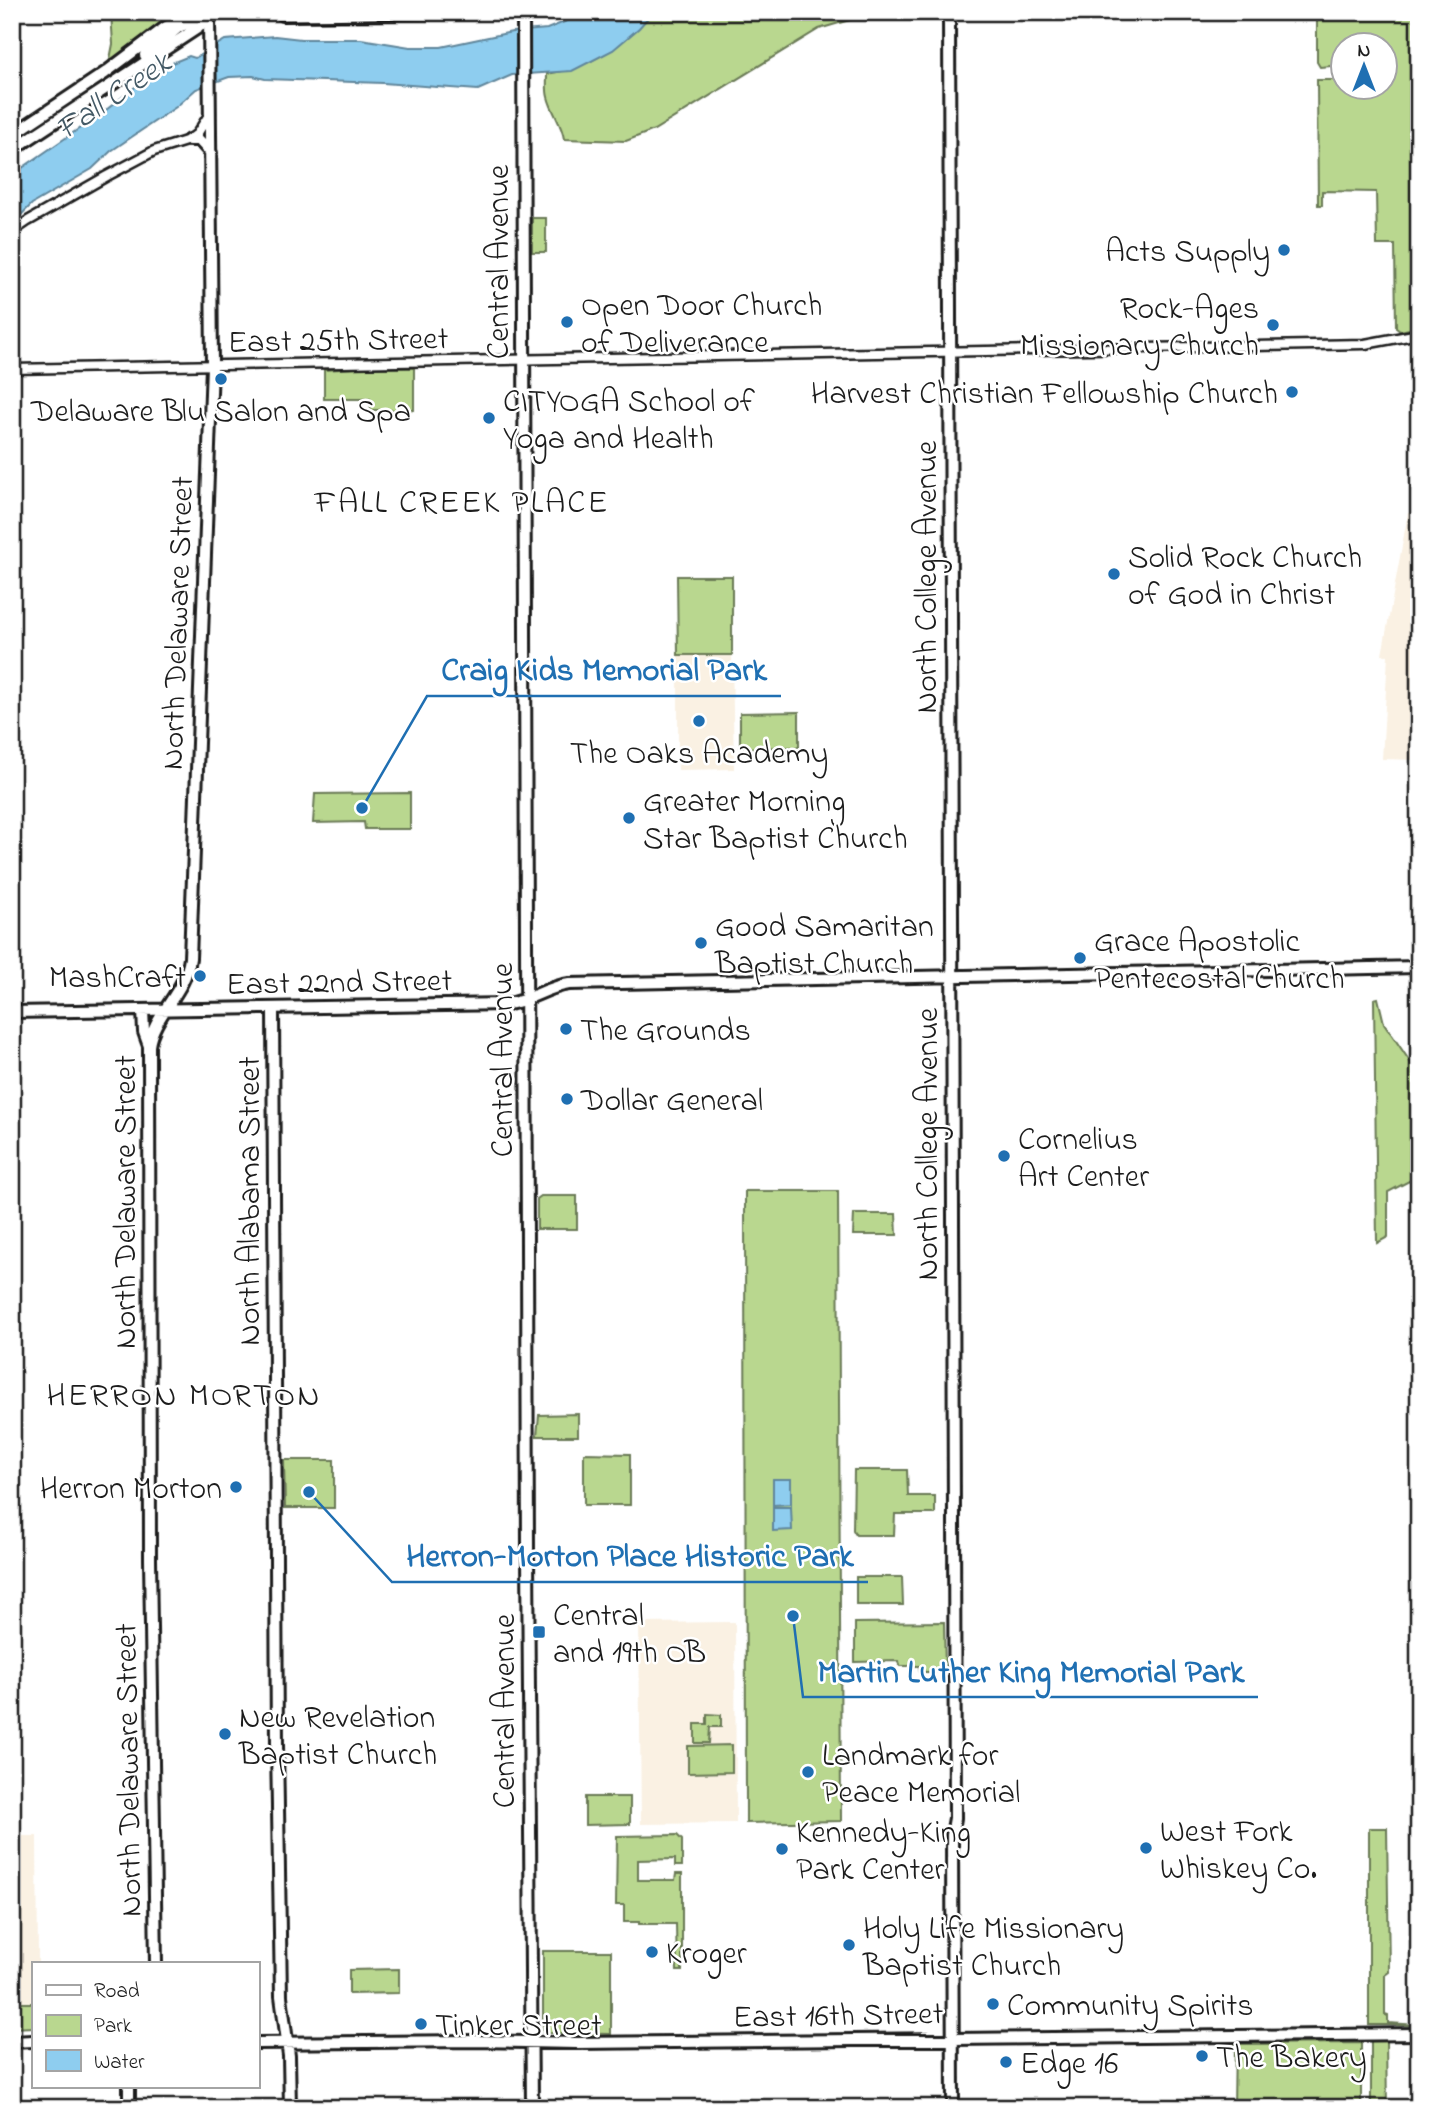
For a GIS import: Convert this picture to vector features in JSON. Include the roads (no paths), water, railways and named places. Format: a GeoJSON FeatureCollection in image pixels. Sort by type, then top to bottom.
{"type":"FeatureCollection","features":[{"type":"Feature","properties":{"kind":"main road"},"geometry":{"type":"LineString","coordinates":[[12,135],[105,73],[166,27],[192,12]]}},
{"type":"Feature","properties":{"kind":"main road"},"geometry":{"type":"LineString","coordinates":[[281,12],[283,15],[454,12]]}},
{"type":"Feature","properties":{"kind":"main road","name":"North College Avenue"},"geometry":{"type":"LineString","coordinates":[[949,12],[955,1804],[952,1835],[953,2108]]}},
{"type":"Feature","properties":{"kind":"main road"},"geometry":{"type":"LineString","coordinates":[[12,150],[199,27],[209,13]]}},
{"type":"Feature","properties":{"kind":"main road","name":"North Delaware Street"},"geometry":{"type":"LineString","coordinates":[[156,1962],[150,1565],[149,1046],[184,981],[190,958],[212,366],[209,13]]}},
{"type":"Feature","properties":{"kind":"main road","name":"Central Avenue"},"geometry":{"type":"LineString","coordinates":[[523,16],[532,2108]]}},
{"type":"Feature","properties":{"kind":"main road"},"geometry":{"type":"LineString","coordinates":[[189,140],[199,140],[211,153]]}},
{"type":"Feature","properties":{"kind":"main road","name":"East 22nd Street"},"geometry":{"type":"LineString","coordinates":[[12,1012],[507,1004],[518,1003],[549,988],[569,984],[1419,967]]}},
{"type":"Feature","properties":{"kind":"main road","name":"North Alabama Street"},"geometry":{"type":"LineString","coordinates":[[273,1008],[281,1996],[288,2043],[289,2108]]}},
{"type":"Feature","properties":{"kind":"main road"},"geometry":{"type":"LineString","coordinates":[[143,1010],[144,1032],[149,1046]]}},
{"type":"Feature","properties":{"kind":"main road","name":"East 16th Street"},"geometry":{"type":"LineString","coordinates":[[259,2043],[532,2043],[1419,2034]]}},
{"type":"Feature","properties":{"kind":"main road"},"geometry":{"type":"LineString","coordinates":[[12,2042],[32,2041]]}},
{"type":"Feature","properties":{"kind":"main road"},"geometry":{"type":"LineString","coordinates":[[129,2088],[129,2108]]}},
{"type":"Feature","properties":{"kind":"street"},"geometry":{"type":"LineString","coordinates":[[12,232],[28,220],[153,151],[189,140],[197,134],[209,112]]}},
{"type":"Feature","properties":{"kind":"street","name":"East 25th Street"},"geometry":{"type":"LineString","coordinates":[[12,369],[1365,344],[1419,334]]}},
{"type":"Feature","properties":{"kind":"water","name":"Fall Creek"},"geometry":{"type":"Polygon","coordinates":[[[589,12],[653,12],[613,50],[572,71],[512,75],[478,90],[265,79],[253,76],[229,77],[196,89],[176,107],[111,151],[92,169],[32,204],[12,224],[12,175],[106,110],[149,76],[189,56],[195,58],[225,40],[275,36],[361,39],[410,47],[441,47],[512,32],[547,29],[589,12]]]}},
{"type":"Feature","properties":{"kind":"water"},"geometry":{"type":"Polygon","coordinates":[[[773,1479],[791,1479],[791,1504],[773,1505],[773,1479]]]}},
{"type":"Feature","properties":{"kind":"water"},"geometry":{"type":"Polygon","coordinates":[[[773,1507],[791,1507],[792,1530],[773,1531],[773,1507]]]}},
{"type":"Feature","properties":{"kind":"place","name":"Acts Supply"},"geometry":{"type":"Point","coordinates":[1284,250]}},
{"type":"Feature","properties":{"kind":"place","name":"Open Door Church of Deliverance"},"geometry":{"type":"Point","coordinates":[567,322]}},
{"type":"Feature","properties":{"kind":"place","name":"Rock-Ages Missionary Church"},"geometry":{"type":"Point","coordinates":[1273,325]}},
{"type":"Feature","properties":{"kind":"place","name":"Delaware Blu Salon and Spa"},"geometry":{"type":"Point","coordinates":[221,379]}},
{"type":"Feature","properties":{"kind":"place","name":"Harvest Christian Fellowship Church"},"geometry":{"type":"Point","coordinates":[1292,392]}},
{"type":"Feature","properties":{"kind":"place","name":"CITYOGA School of Yoga and Health"},"geometry":{"type":"Point","coordinates":[489,418]}},
{"type":"Feature","properties":{"kind":"place","name":"Solid Rock Church of God in Christ"},"geometry":{"type":"Point","coordinates":[1114,574]}},
{"type":"Feature","properties":{"kind":"place","name":"The Oaks Academy"},"geometry":{"type":"Point","coordinates":[699,721]}},
{"type":"Feature","properties":{"kind":"place","name":"Craig Kids Memorial Park"},"geometry":{"type":"Point","coordinates":[362,808]}},
{"type":"Feature","properties":{"kind":"place","name":"Greater Morning Star Baptist Church"},"geometry":{"type":"Point","coordinates":[629,818]}},
{"type":"Feature","properties":{"kind":"place","name":"Good Samaritan Baptist Church"},"geometry":{"type":"Point","coordinates":[701,943]}},
{"type":"Feature","properties":{"kind":"place","name":"Grace Apostolic Pentecostal Church"},"geometry":{"type":"Point","coordinates":[1080,958]}},
{"type":"Feature","properties":{"kind":"place","name":"MashCraft"},"geometry":{"type":"Point","coordinates":[200,976]}},
{"type":"Feature","properties":{"kind":"place","name":"The Grounds"},"geometry":{"type":"Point","coordinates":[566,1029]}},
{"type":"Feature","properties":{"kind":"place","name":"Dollar General"},"geometry":{"type":"Point","coordinates":[567,1099]}},
{"type":"Feature","properties":{"kind":"place","name":"Cornelius Art Center"},"geometry":{"type":"Point","coordinates":[1004,1156]}},
{"type":"Feature","properties":{"kind":"place","name":"Herron Morton"},"geometry":{"type":"Point","coordinates":[236,1487]}},
{"type":"Feature","properties":{"kind":"place","name":"Herron-Morton Place Historic Park"},"geometry":{"type":"Point","coordinates":[309,1492]}},
{"type":"Feature","properties":{"kind":"place","name":"Martin Luther King Memorial Park"},"geometry":{"type":"Point","coordinates":[793,1616]}},
{"type":"Feature","properties":{"kind":"place","name":"Central and 19th OB"},"geometry":{"type":"Point","coordinates":[539,1632]}},
{"type":"Feature","properties":{"kind":"place","name":"New Revelation Baptist Church"},"geometry":{"type":"Point","coordinates":[225,1734]}},
{"type":"Feature","properties":{"kind":"place","name":"Landmark for Peace Memorial"},"geometry":{"type":"Point","coordinates":[808,1772]}},
{"type":"Feature","properties":{"kind":"place","name":"West Fork Whiskey Co."},"geometry":{"type":"Point","coordinates":[1146,1848]}},
{"type":"Feature","properties":{"kind":"place","name":"Kennedy-King Park Center"},"geometry":{"type":"Point","coordinates":[782,1849]}},
{"type":"Feature","properties":{"kind":"place","name":"Holy Life Missionary Baptist Church"},"geometry":{"type":"Point","coordinates":[849,1945]}},
{"type":"Feature","properties":{"kind":"place","name":"Kroger"},"geometry":{"type":"Point","coordinates":[652,1952]}},
{"type":"Feature","properties":{"kind":"place","name":"Community Spirits"},"geometry":{"type":"Point","coordinates":[993,2004]}},
{"type":"Feature","properties":{"kind":"place","name":"Tinker Street"},"geometry":{"type":"Point","coordinates":[421,2024]}},
{"type":"Feature","properties":{"kind":"place","name":"The Bakery"},"geometry":{"type":"Point","coordinates":[1202,2056]}},
{"type":"Feature","properties":{"kind":"place","name":"Edge 16"},"geometry":{"type":"Point","coordinates":[1006,2062]}},
{"type":"Feature","properties":{"kind":"district","name":"FALL CREEK PLACE"},"geometry":{"type":"Point","coordinates":[462,500]}},
{"type":"Feature","properties":{"kind":"district","name":"HERRON MORTON"},"geometry":{"type":"Point","coordinates":[184,1393]}}]}
